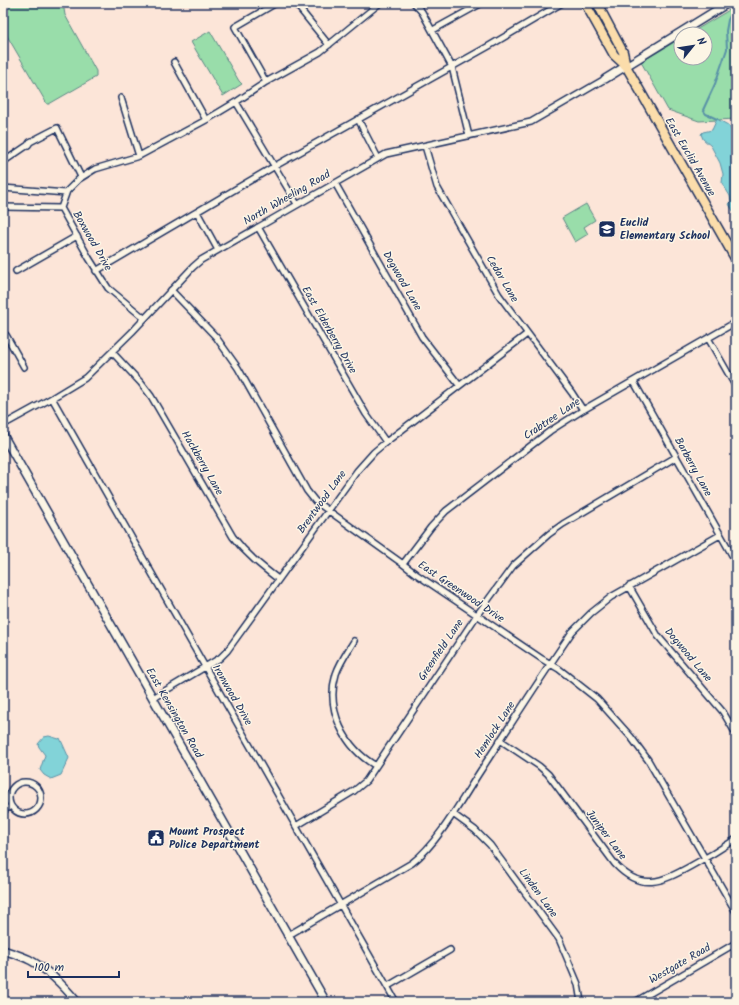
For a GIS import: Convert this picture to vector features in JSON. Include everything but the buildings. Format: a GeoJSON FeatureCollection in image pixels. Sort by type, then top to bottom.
{"type":"FeatureCollection","features":[{"type":"Feature","properties":{"kind":"main road","name":"East Euclid Avenue"},"geometry":{"type":"LineString","coordinates":[[585,3],[614,55],[626,66]]}},
{"type":"Feature","properties":{"kind":"main road","name":"East Euclid Avenue"},"geometry":{"type":"LineString","coordinates":[[597,3],[623,52],[626,66],[736,260]]}},
{"type":"Feature","properties":{"kind":"main road","name":"North Wheeling Road"},"geometry":{"type":"LineString","coordinates":[[605,78],[727,4]]}},
{"type":"Feature","properties":{"kind":"main road","name":"East Kensington Road"},"geometry":{"type":"LineString","coordinates":[[3,435],[287,936],[326,1002]]}},
{"type":"Feature","properties":{"kind":"main road"},"geometry":{"type":"LineString","coordinates":[[3,950],[29,960],[44,969],[58,981],[76,1002]]}},
{"type":"Feature","properties":{"kind":"street"},"geometry":{"type":"LineString","coordinates":[[266,82],[235,26],[276,3]]}},
{"type":"Feature","properties":{"kind":"street"},"geometry":{"type":"LineString","coordinates":[[295,3],[329,45]]}},
{"type":"Feature","properties":{"kind":"street","name":"Boxwood Drive"},"geometry":{"type":"LineString","coordinates":[[144,318],[108,288],[96,271],[61,208],[66,193],[81,177],[95,169],[138,156],[206,120],[266,82],[320,52],[380,3]]}},
{"type":"Feature","properties":{"kind":"street"},"geometry":{"type":"LineString","coordinates":[[414,3],[422,12],[433,30],[452,67],[469,136]]}},
{"type":"Feature","properties":{"kind":"street"},"geometry":{"type":"LineString","coordinates":[[433,30],[482,3]]}},
{"type":"Feature","properties":{"kind":"street"},"geometry":{"type":"LineString","coordinates":[[96,271],[275,166],[452,67],[562,3]]}},
{"type":"Feature","properties":{"kind":"street"},"geometry":{"type":"LineString","coordinates":[[174,62],[206,120]]}},
{"type":"Feature","properties":{"kind":"street","name":"North Wheeling Road"},"geometry":{"type":"LineString","coordinates":[[3,425],[52,398],[84,378],[112,352],[201,260],[297,204],[378,158],[395,152],[531,122],[605,78]]}},
{"type":"Feature","properties":{"kind":"street"},"geometry":{"type":"LineString","coordinates":[[121,98],[138,156]]}},
{"type":"Feature","properties":{"kind":"street"},"geometry":{"type":"LineString","coordinates":[[236,102],[297,204]]}},
{"type":"Feature","properties":{"kind":"street"},"geometry":{"type":"LineString","coordinates":[[358,119],[378,158]]}},
{"type":"Feature","properties":{"kind":"street"},"geometry":{"type":"LineString","coordinates":[[3,162],[28,145],[30,142],[56,128],[81,177]]}},
{"type":"Feature","properties":{"kind":"street","name":"Cedar Lane"},"geometry":{"type":"LineString","coordinates":[[425,146],[433,175],[442,197],[499,295],[583,410]]}},
{"type":"Feature","properties":{"kind":"street","name":"Dogwood Lane"},"geometry":{"type":"LineString","coordinates":[[335,183],[422,337],[459,384]]}},
{"type":"Feature","properties":{"kind":"street"},"geometry":{"type":"LineString","coordinates":[[3,188],[66,193]]}},
{"type":"Feature","properties":{"kind":"street"},"geometry":{"type":"LineString","coordinates":[[3,207],[61,208]]}},
{"type":"Feature","properties":{"kind":"street"},"geometry":{"type":"LineString","coordinates":[[197,212],[218,250]]}},
{"type":"Feature","properties":{"kind":"street","name":"East Elderberry Drive"},"geometry":{"type":"LineString","coordinates":[[258,227],[366,414],[386,442]]}},
{"type":"Feature","properties":{"kind":"street"},"geometry":{"type":"LineString","coordinates":[[16,271],[77,236]]}},
{"type":"Feature","properties":{"kind":"street","name":"East Greenwood Drive"},"geometry":{"type":"LineString","coordinates":[[171,290],[205,325],[226,350],[238,368],[307,491],[315,500],[416,574],[568,675],[591,694],[631,737],[648,760],[736,912]]}},
{"type":"Feature","properties":{"kind":"street","name":"Crabtree Lane"},"geometry":{"type":"LineString","coordinates":[[403,564],[431,526],[453,505],[546,433],[736,322]]}},
{"type":"Feature","properties":{"kind":"street","name":"Brentwood Lane"},"geometry":{"type":"LineString","coordinates":[[153,698],[220,658],[227,651],[365,460],[459,384],[527,334]]}},
{"type":"Feature","properties":{"kind":"street"},"geometry":{"type":"LineString","coordinates":[[3,335],[6,336],[24,367]]}},
{"type":"Feature","properties":{"kind":"street"},"geometry":{"type":"LineString","coordinates":[[708,338],[736,387]]}},
{"type":"Feature","properties":{"kind":"street","name":"Hackberry Lane"},"geometry":{"type":"LineString","coordinates":[[112,352],[151,396],[233,537],[254,561],[278,579]]}},
{"type":"Feature","properties":{"kind":"street","name":"Barberry Lane"},"geometry":{"type":"LineString","coordinates":[[634,382],[736,562]]}},
{"type":"Feature","properties":{"kind":"street","name":"Ironwood Drive"},"geometry":{"type":"LineString","coordinates":[[52,398],[396,1002]]}},
{"type":"Feature","properties":{"kind":"street","name":"Greenfield Lane"},"geometry":{"type":"LineString","coordinates":[[296,826],[354,791],[366,781],[477,615],[513,566],[549,534],[575,516],[676,457]]}},
{"type":"Feature","properties":{"kind":"street","name":"Hemlock Lane"},"geometry":{"type":"LineString","coordinates":[[287,936],[418,859],[453,814],[572,632],[586,617],[603,603],[629,586],[720,535]]}},
{"type":"Feature","properties":{"kind":"street","name":"Dogwood Lane"},"geometry":{"type":"LineString","coordinates":[[629,586],[658,636],[723,712],[736,734]]}},
{"type":"Feature","properties":{"kind":"street"},"geometry":{"type":"LineString","coordinates":[[354,641],[337,673],[333,692],[334,708],[342,732],[348,741],[360,756],[376,766]]}},
{"type":"Feature","properties":{"kind":"street","name":"Juniper Lane"},"geometry":{"type":"LineString","coordinates":[[500,740],[539,766],[548,774],[615,864],[629,876],[642,882],[662,881],[676,875],[736,839]]}},
{"type":"Feature","properties":{"kind":"street"},"geometry":{"type":"LineString","coordinates":[[27,781],[31,782],[38,788],[42,800],[33,812],[23,814],[11,806],[9,801],[10,791],[17,783],[27,781]]}},
{"type":"Feature","properties":{"kind":"street"},"geometry":{"type":"LineString","coordinates":[[3,810],[11,806]]}},
{"type":"Feature","properties":{"kind":"street","name":"Linden Lane"},"geometry":{"type":"LineString","coordinates":[[453,814],[475,830],[490,845],[559,939],[578,984],[581,1002]]}},
{"type":"Feature","properties":{"kind":"street","name":"Westgate Road"},"geometry":{"type":"LineString","coordinates":[[635,1002],[736,943]]}},
{"type":"Feature","properties":{"kind":"street"},"geometry":{"type":"LineString","coordinates":[[388,986],[450,950]]}},
{"type":"Feature","properties":{"kind":"green space"},"geometry":{"type":"Polygon","coordinates":[[[3,3],[63,3],[65,15],[96,71],[96,77],[47,104],[3,29],[3,3]]]}},
{"type":"Feature","properties":{"kind":"green space"},"geometry":{"type":"Polygon","coordinates":[[[736,6],[736,119],[699,121],[668,110],[641,62],[673,43],[673,66],[713,66],[713,26],[702,26],[736,6]]]}},
{"type":"Feature","properties":{"kind":"green space"},"geometry":{"type":"Polygon","coordinates":[[[210,31],[242,84],[223,96],[191,42],[210,31]]]}},
{"type":"Feature","properties":{"kind":"green space"},"geometry":{"type":"Polygon","coordinates":[[[586,204],[595,220],[584,227],[588,234],[575,242],[562,218],[586,204]]]}},
{"type":"Feature","properties":{"kind":"water"},"geometry":{"type":"Polygon","coordinates":[[[717,119],[728,125],[736,137],[736,216],[729,204],[731,202],[730,196],[722,183],[723,174],[720,163],[711,146],[703,139],[701,134],[712,130],[717,119]]]}},
{"type":"Feature","properties":{"kind":"water"},"geometry":{"type":"Polygon","coordinates":[[[49,736],[60,738],[69,758],[61,775],[51,779],[44,775],[40,770],[45,755],[38,744],[44,737],[49,736]]]}},
{"type":"Feature","properties":{"kind":"waterway"},"geometry":{"type":"LineString","coordinates":[[717,119],[706,114],[703,110],[715,84],[727,49],[726,31],[728,20],[732,12],[730,4]]}},
{"type":"Feature","properties":{"kind":"place","name":"Euclid Elementary School"},"geometry":{"type":"Point","coordinates":[607,229]}},
{"type":"Feature","properties":{"kind":"place","name":"Mount Prospect Police Department"},"geometry":{"type":"Point","coordinates":[156,838]}}]}
